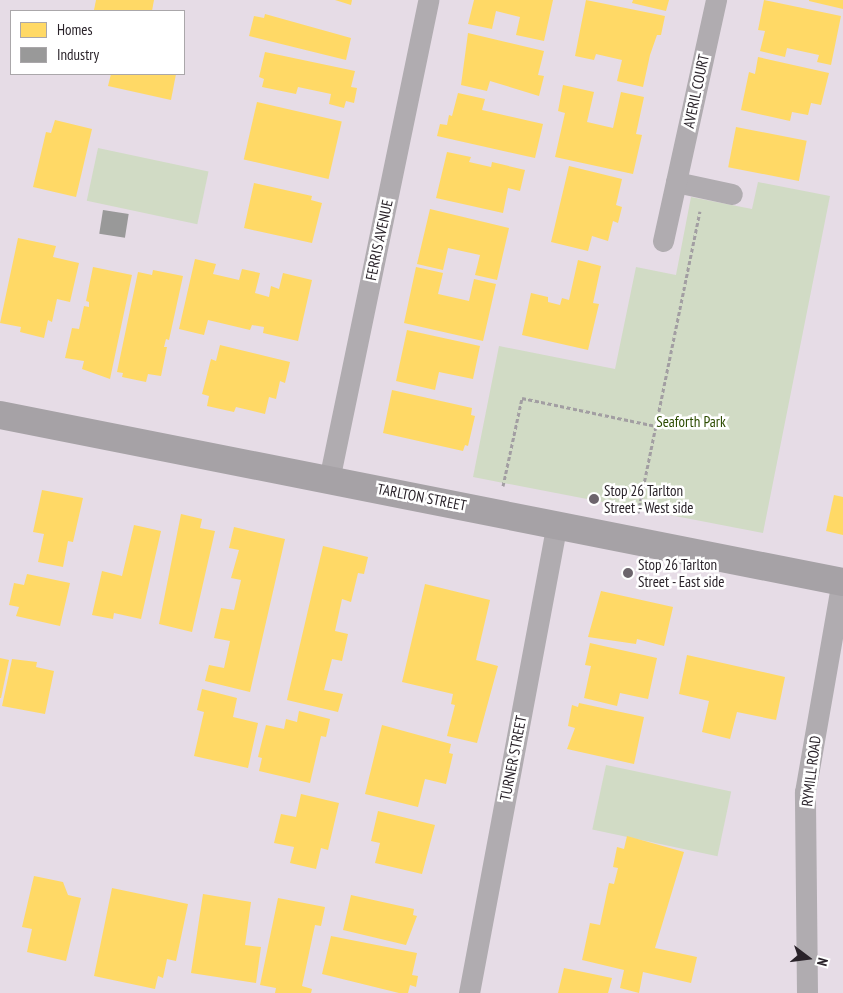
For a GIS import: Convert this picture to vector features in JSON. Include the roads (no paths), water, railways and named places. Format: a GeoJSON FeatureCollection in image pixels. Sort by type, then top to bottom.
{"type":"FeatureCollection","features":[{"type":"Feature","properties":{"kind":"street","name":"FERRIS AVENUE"},"geometry":{"type":"LineString","coordinates":[[329,480],[428,0]]}},
{"type":"Feature","properties":{"kind":"street","name":"AVERIL COURT"},"geometry":{"type":"LineString","coordinates":[[663,240],[716,0]]}},
{"type":"Feature","properties":{"kind":"street"},"geometry":{"type":"LineString","coordinates":[[676,182],[732,194]]}},
{"type":"Feature","properties":{"kind":"street","name":"TARLTON STREET"},"geometry":{"type":"LineString","coordinates":[[0,415],[558,524],[843,582]]}},
{"type":"Feature","properties":{"kind":"street","name":"TURNER STREET"},"geometry":{"type":"LineString","coordinates":[[469,993],[558,524]]}},
{"type":"Feature","properties":{"kind":"street","name":"RYMILL ROAD"},"geometry":{"type":"LineString","coordinates":[[807,993],[805,792],[843,582]]}},
{"type":"Feature","properties":{"kind":"place","name":"Stop 26 Tarlton Street - West side"},"geometry":{"type":"Point","coordinates":[594,499]}},
{"type":"Feature","properties":{"kind":"place","name":"Stop 26 Tarlton Street - East side"},"geometry":{"type":"Point","coordinates":[628,573]}},
{"type":"Feature","properties":{"kind":"park label","name":"Seaforth Park"},"geometry":{"type":"Point","coordinates":[691,422]}}]}
